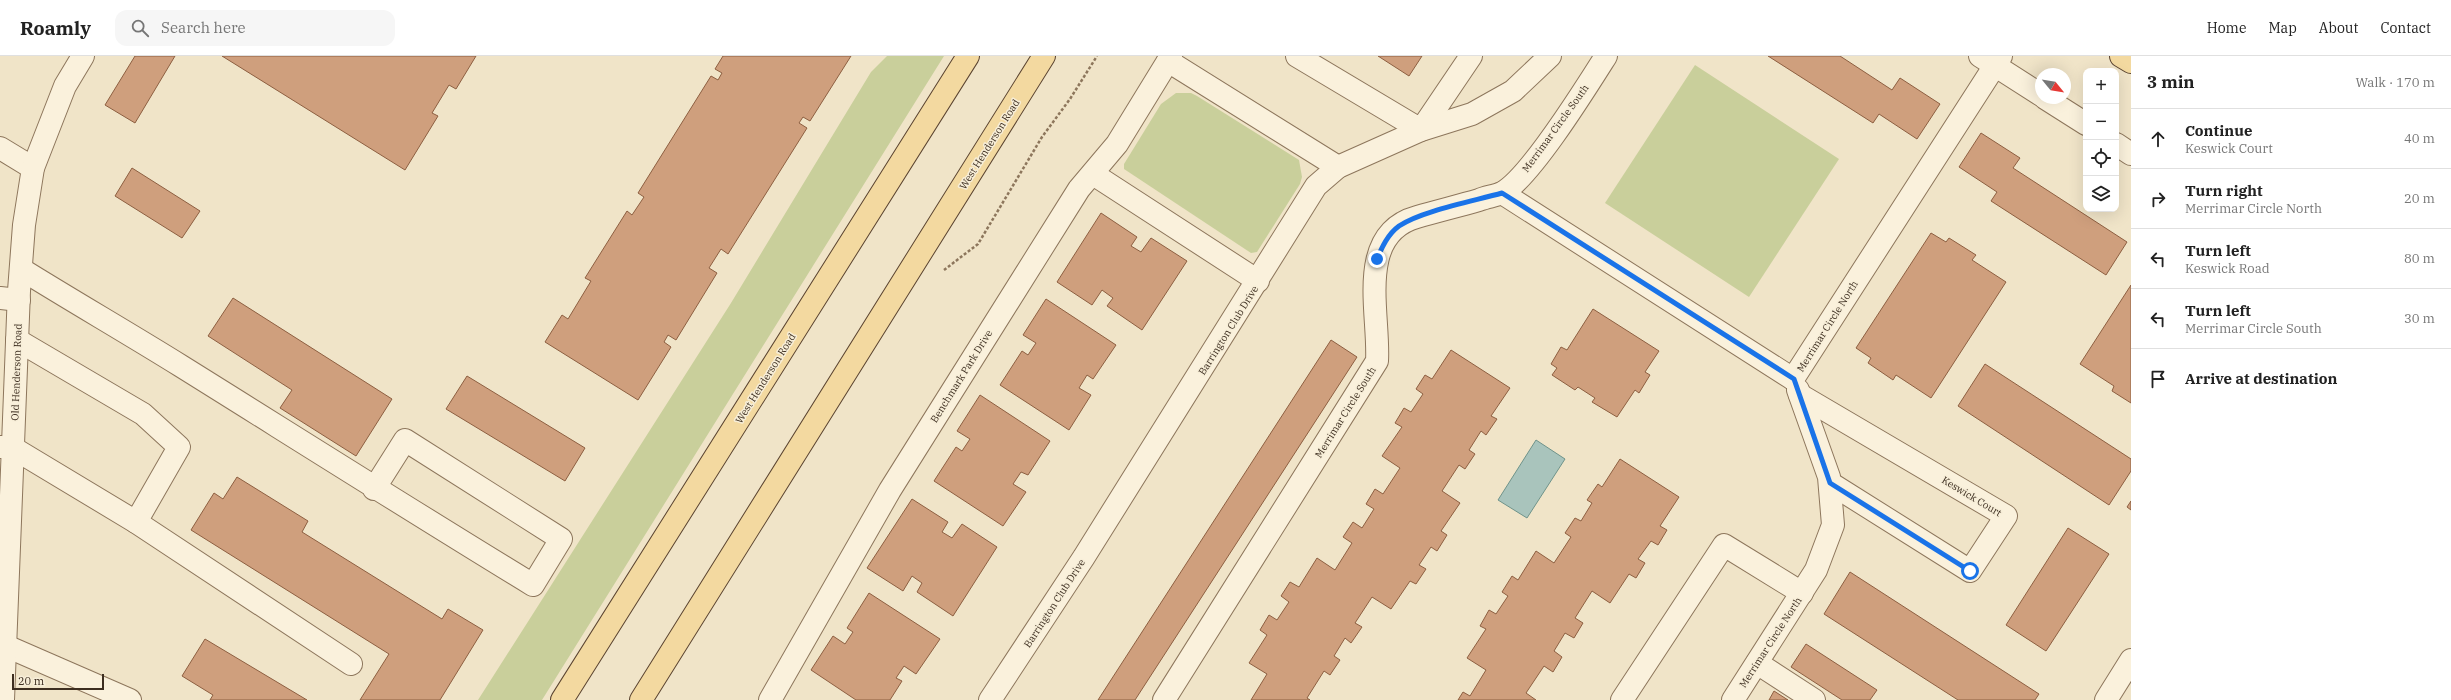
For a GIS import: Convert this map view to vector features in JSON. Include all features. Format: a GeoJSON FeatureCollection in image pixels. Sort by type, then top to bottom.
{"type":"FeatureCollection","features":[{"type":"Feature","properties":{"kind":"main road","name":"West Henderson Road"},"geometry":{"type":"LineString","coordinates":[[562,700],[968,56]]}},
{"type":"Feature","properties":{"kind":"main road","name":"West Henderson Road"},"geometry":{"type":"LineString","coordinates":[[641,700],[1044,56]]}},
{"type":"Feature","properties":{"kind":"main road"},"geometry":{"type":"LineString","coordinates":[[2121,56],[2131,62]]}},
{"type":"Feature","properties":{"kind":"street","name":"Old Henderson Road"},"geometry":{"type":"LineString","coordinates":[[3,700],[6,646],[6,448],[17,340],[10,299],[21,269],[24,225],[33,168],[65,86],[83,56]]}},
{"type":"Feature","properties":{"kind":"street"},"geometry":{"type":"LineString","coordinates":[[1298,56],[1422,130],[1471,56]]}},
{"type":"Feature","properties":{"kind":"street","name":"Barrington Club Drive"},"geometry":{"type":"LineString","coordinates":[[990,700],[1258,281],[1316,186],[1338,167],[1422,130],[1472,114],[1514,91],[1550,56]]}},
{"type":"Feature","properties":{"kind":"street","name":"Merrimar Circle South"},"geometry":{"type":"LineString","coordinates":[[1164,700],[1377,361],[1378,344],[1373,278],[1377,259],[1385,242],[1398,227],[1415,217],[1502,193],[1529,168],[1606,56]]}},
{"type":"Feature","properties":{"kind":"street"},"geometry":{"type":"LineString","coordinates":[[1169,59],[1338,167]]}},
{"type":"Feature","properties":{"kind":"street","name":"Benchmark Park Drive"},"geometry":{"type":"LineString","coordinates":[[770,700],[890,490],[1079,189],[1117,144],[1169,59]]}},
{"type":"Feature","properties":{"kind":"street"},"geometry":{"type":"LineString","coordinates":[[1992,59],[2035,91]]}},
{"type":"Feature","properties":{"kind":"street","name":"Merrimar Circle North"},"geometry":{"type":"LineString","coordinates":[[1733,700],[1816,570],[1832,525],[1830,483],[1797,387],[1992,59]]}},
{"type":"Feature","properties":{"kind":"street"},"geometry":{"type":"LineString","coordinates":[[2054,104],[2083,122]]}},
{"type":"Feature","properties":{"kind":"street"},"geometry":{"type":"LineString","coordinates":[[2119,146],[2131,154]]}},
{"type":"Feature","properties":{"kind":"street"},"geometry":{"type":"LineString","coordinates":[[0,148],[33,168]]}},
{"type":"Feature","properties":{"kind":"street"},"geometry":{"type":"LineString","coordinates":[[1093,174],[1258,281]]}},
{"type":"Feature","properties":{"kind":"street"},"geometry":{"type":"LineString","coordinates":[[1502,193],[1797,387]]}},
{"type":"Feature","properties":{"kind":"street"},"geometry":{"type":"LineString","coordinates":[[21,269],[180,366],[374,489],[533,585],[561,539],[405,440],[374,489]]}},
{"type":"Feature","properties":{"kind":"street"},"geometry":{"type":"LineString","coordinates":[[17,340],[143,414],[179,447],[136,522]]}},
{"type":"Feature","properties":{"kind":"street","name":"Keswick Court"},"geometry":{"type":"LineString","coordinates":[[1797,387],[2006,516],[1970,571],[1830,483]]}},
{"type":"Feature","properties":{"kind":"street"},"geometry":{"type":"LineString","coordinates":[[6,448],[136,522],[351,664]]}},
{"type":"Feature","properties":{"kind":"street"},"geometry":{"type":"LineString","coordinates":[[1622,700],[1724,546],[1802,593]]}},
{"type":"Feature","properties":{"kind":"street"},"geometry":{"type":"LineString","coordinates":[[6,646],[130,700]]}},
{"type":"Feature","properties":{"kind":"street"},"geometry":{"type":"LineString","coordinates":[[2106,700],[2131,660]]}},
{"type":"Feature","properties":{"kind":"street"},"geometry":{"type":"LineString","coordinates":[[1757,663],[1814,700]]}},
{"type":"Feature","properties":{"kind":"path"},"geometry":{"type":"LineString","coordinates":[[942,272],[978,244],[1042,137],[1070,98],[1097,56]]}},
{"type":"Feature","properties":{"kind":"green space"},"geometry":{"type":"Polygon","coordinates":[[[887,56],[944,56],[542,700],[478,700],[731,303],[871,72],[887,56]]]}},
{"type":"Feature","properties":{"kind":"green space"},"geometry":{"type":"Polygon","coordinates":[[[1695,65],[1839,159],[1749,297],[1605,203],[1695,65]]]}},
{"type":"Feature","properties":{"kind":"green space"},"geometry":{"type":"Polygon","coordinates":[[[1176,93],[1191,93],[1197,96],[1299,160],[1302,177],[1300,184],[1257,252],[1251,253],[1124,169],[1124,164],[1161,104],[1176,93]]]}},
{"type":"Feature","properties":{"kind":"water"},"geometry":{"type":"Polygon","coordinates":[[[1536,440],[1565,459],[1527,518],[1498,500],[1536,440]]]}},
{"type":"Feature","properties":{"kind":"building"},"geometry":{"type":"Polygon","coordinates":[[[135,56],[175,56],[135,123],[105,105],[135,56]]]}},
{"type":"Feature","properties":{"kind":"building"},"geometry":{"type":"Polygon","coordinates":[[[222,56],[476,56],[456,89],[449,85],[432,113],[438,116],[405,170],[222,56]]]}},
{"type":"Feature","properties":{"kind":"building"},"geometry":{"type":"Polygon","coordinates":[[[723,56],[851,56],[810,121],[803,117],[799,123],[807,128],[728,254],[721,249],[709,268],[717,273],[676,340],[668,335],[664,342],[671,347],[638,400],[545,342],[562,315],[568,319],[591,281],[585,278],[627,211],[632,215],[644,197],[638,193],[711,76],[718,80],[722,73],[715,69],[723,56]]]}},
{"type":"Feature","properties":{"kind":"building"},"geometry":{"type":"Polygon","coordinates":[[[1378,56],[1422,56],[1409,76],[1378,56]]]}},
{"type":"Feature","properties":{"kind":"building"},"geometry":{"type":"Polygon","coordinates":[[[1768,56],[1840,56],[1892,90],[1900,78],[1940,104],[1917,139],[1879,114],[1873,123],[1768,56]]]}},
{"type":"Feature","properties":{"kind":"building"},"geometry":{"type":"Polygon","coordinates":[[[1981,133],[2020,158],[2013,168],[2127,242],[2106,275],[1991,201],[1997,192],[1959,167],[1981,133]]]}},
{"type":"Feature","properties":{"kind":"building"},"geometry":{"type":"Polygon","coordinates":[[[132,168],[200,211],[182,238],[115,196],[132,168]]]}},
{"type":"Feature","properties":{"kind":"building"},"geometry":{"type":"Polygon","coordinates":[[[1101,213],[1137,237],[1131,246],[1141,252],[1151,238],[1187,261],[1142,330],[1107,306],[1113,298],[1102,290],[1092,305],[1057,282],[1101,213]]]}},
{"type":"Feature","properties":{"kind":"building"},"geometry":{"type":"Polygon","coordinates":[[[1931,233],[1946,242],[1949,238],[1976,255],[1972,260],[2006,282],[1931,398],[1896,375],[1893,380],[1868,363],[1871,358],[1856,348],[1931,233]]]}},
{"type":"Feature","properties":{"kind":"building"},"geometry":{"type":"Polygon","coordinates":[[[2131,285],[2131,403],[2112,391],[2114,386],[2080,364],[2131,285]]]}},
{"type":"Feature","properties":{"kind":"building"},"geometry":{"type":"Polygon","coordinates":[[[233,298],[392,399],[356,456],[280,408],[292,390],[208,336],[233,298]]]}},
{"type":"Feature","properties":{"kind":"building"},"geometry":{"type":"Polygon","coordinates":[[[1046,299],[1116,345],[1093,379],[1087,375],[1079,388],[1091,395],[1069,430],[1000,385],[1022,351],[1028,355],[1036,343],[1023,335],[1046,299]]]}},
{"type":"Feature","properties":{"kind":"building"},"geometry":{"type":"Polygon","coordinates":[[[1593,309],[1659,351],[1645,372],[1650,375],[1639,393],[1635,390],[1617,417],[1592,402],[1595,398],[1578,387],[1575,390],[1552,375],[1557,368],[1551,364],[1561,347],[1567,350],[1593,309]]]}},
{"type":"Feature","properties":{"kind":"building"},"geometry":{"type":"Polygon","coordinates":[[[1331,340],[1357,357],[1135,700],[1098,700],[1331,340]]]}},
{"type":"Feature","properties":{"kind":"building"},"geometry":{"type":"Polygon","coordinates":[[[1451,350],[1510,388],[1491,416],[1497,419],[1486,435],[1481,431],[1469,450],[1475,454],[1465,469],[1459,465],[1442,491],[1460,503],[1441,531],[1447,535],[1437,551],[1431,547],[1419,565],[1426,569],[1416,584],[1410,581],[1391,609],[1372,597],[1355,623],[1362,627],[1351,643],[1345,638],[1334,656],[1340,660],[1330,675],[1324,671],[1307,698],[1310,700],[1251,700],[1267,674],[1249,663],[1267,635],[1260,630],[1269,615],[1277,620],[1289,602],[1281,596],[1290,582],[1299,587],[1317,558],[1335,570],[1352,543],[1343,537],[1353,522],[1362,528],[1374,509],[1366,504],[1375,489],[1383,494],[1400,468],[1382,456],[1402,427],[1395,423],[1404,408],[1411,412],[1423,394],[1416,389],[1425,375],[1432,379],[1451,350]]]}},
{"type":"Feature","properties":{"kind":"building"},"geometry":{"type":"Polygon","coordinates":[[[1985,364],[2131,459],[2131,471],[2109,505],[1958,406],[1985,364]]]}},
{"type":"Feature","properties":{"kind":"building"},"geometry":{"type":"Polygon","coordinates":[[[467,376],[585,448],[565,481],[446,409],[467,376]]]}},
{"type":"Feature","properties":{"kind":"building"},"geometry":{"type":"Polygon","coordinates":[[[980,395],[1050,441],[1028,475],[1021,472],[1013,484],[1026,492],[1003,526],[934,481],[956,447],[962,451],[970,439],[957,431],[980,395]]]}},
{"type":"Feature","properties":{"kind":"building"},"geometry":{"type":"Polygon","coordinates":[[[1620,459],[1679,497],[1660,526],[1667,530],[1658,545],[1651,541],[1638,559],[1645,563],[1636,578],[1629,574],[1610,603],[1592,591],[1575,618],[1583,623],[1574,638],[1565,633],[1554,651],[1562,657],[1553,672],[1544,666],[1526,693],[1536,700],[1458,700],[1463,692],[1470,696],[1486,670],[1467,658],[1486,629],[1480,626],[1489,610],[1496,614],[1508,596],[1502,592],[1512,576],[1518,580],[1536,551],[1554,563],[1571,537],[1565,533],[1575,518],[1581,521],[1592,503],[1587,500],[1598,484],[1602,487],[1620,459]]]}},
{"type":"Feature","properties":{"kind":"building"},"geometry":{"type":"Polygon","coordinates":[[[237,477],[308,521],[302,532],[442,619],[448,609],[483,630],[440,700],[360,700],[389,654],[191,530],[214,493],[223,499],[237,477]]]}},
{"type":"Feature","properties":{"kind":"building"},"geometry":{"type":"Polygon","coordinates":[[[912,499],[948,522],[942,532],[952,538],[962,524],[997,547],[953,616],[917,592],[922,583],[912,576],[903,591],[867,568],[912,499]]]}},
{"type":"Feature","properties":{"kind":"building"},"geometry":{"type":"Polygon","coordinates":[[[2131,501],[2131,510],[2127,507],[2131,501]]]}},
{"type":"Feature","properties":{"kind":"building"},"geometry":{"type":"Polygon","coordinates":[[[2068,528],[2109,554],[2046,651],[2006,625],[2068,528]]]}},
{"type":"Feature","properties":{"kind":"building"},"geometry":{"type":"Polygon","coordinates":[[[1850,572],[2039,694],[2035,700],[1958,700],[1824,614],[1850,572]]]}},
{"type":"Feature","properties":{"kind":"building"},"geometry":{"type":"Polygon","coordinates":[[[869,593],[940,639],[916,674],[904,666],[896,678],[902,681],[890,700],[856,700],[811,670],[833,636],[845,644],[853,632],[847,628],[869,593]]]}},
{"type":"Feature","properties":{"kind":"building"},"geometry":{"type":"Polygon","coordinates":[[[205,639],[307,700],[210,700],[213,695],[182,676],[205,639]]]}},
{"type":"Feature","properties":{"kind":"building"},"geometry":{"type":"Polygon","coordinates":[[[1806,644],[1877,690],[1870,700],[1842,700],[1791,667],[1806,644]]]}},
{"type":"Feature","properties":{"kind":"building"},"geometry":{"type":"Polygon","coordinates":[[[1774,691],[1788,700],[1769,700],[1774,691]]]}},
{"type":"Feature","properties":{"kind":"route"},"geometry":{"type":"LineString","coordinates":[[1377,259],[1385,242],[1398,227],[1415,217],[1502,193],[1794,379],[1830,483],[1970,571]]}}]}
